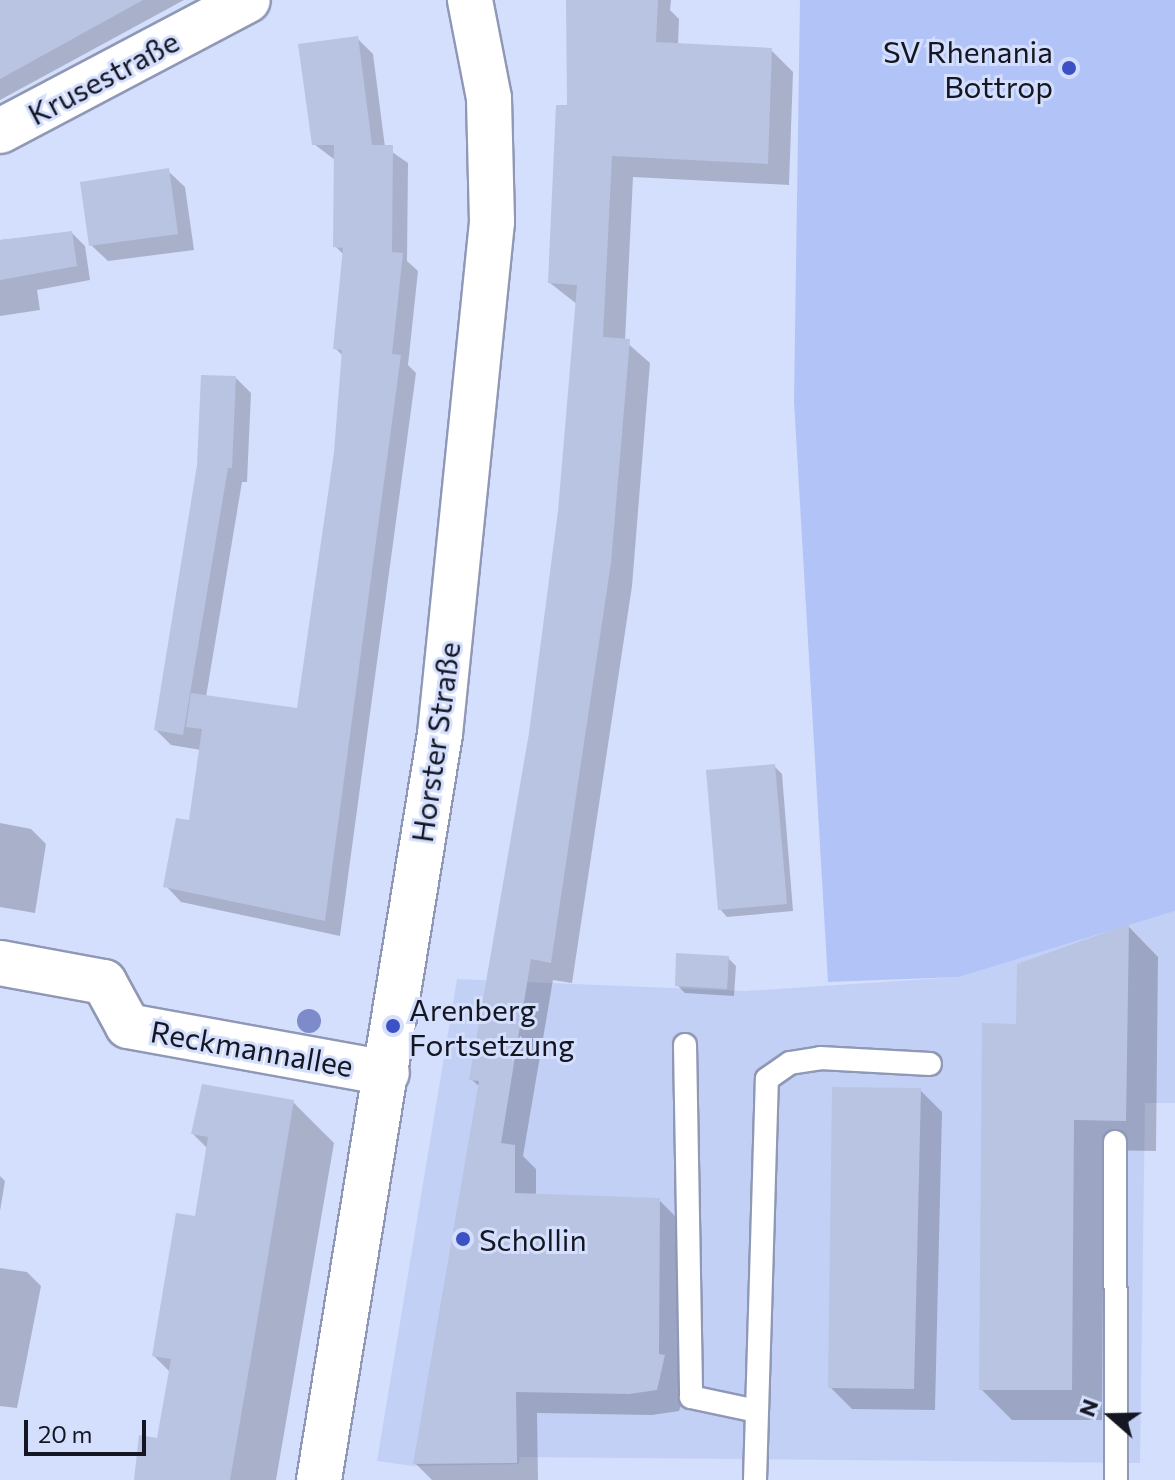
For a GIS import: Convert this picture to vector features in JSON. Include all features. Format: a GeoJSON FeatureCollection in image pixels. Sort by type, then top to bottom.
{"type":"FeatureCollection","features":[{"type":"Feature","properties":{"kind":"main road","name":"Krusestraße"},"geometry":{"type":"LineString","coordinates":[[0,131],[248,0]]}},
{"type":"Feature","properties":{"kind":"main road","name":"Horster Straße"},"geometry":{"type":"LineString","coordinates":[[319,1480],[440,734],[492,222],[489,98],[470,0]]}},
{"type":"Feature","properties":{"kind":"main road","name":"Reckmannallee"},"geometry":{"type":"LineString","coordinates":[[0,963],[104,982],[128,1026],[387,1073]]}},
{"type":"Feature","properties":{"kind":"lane"},"geometry":{"type":"LineString","coordinates":[[685,1045],[691,1397],[757,1411]]}},
{"type":"Feature","properties":{"kind":"lane"},"geometry":{"type":"LineString","coordinates":[[755,1480],[767,1079],[790,1063],[820,1058],[930,1064]]}},
{"type":"Feature","properties":{"kind":"lane"},"geometry":{"type":"LineString","coordinates":[[1115,1142],[1116,1480]]}},
{"type":"Feature","properties":{"kind":"shaded area"},"geometry":{"type":"Polygon","coordinates":[[[800,0],[1175,0],[1175,911],[959,977],[828,982],[794,401],[800,0]]]}},
{"type":"Feature","properties":{"kind":"shaded area"},"geometry":{"type":"Polygon","coordinates":[[[1175,911],[1175,1103],[1145,1103],[1140,1463],[520,1457],[519,1464],[413,1466],[377,1461],[457,979],[745,991],[959,977],[1175,911]]]}},
{"type":"Feature","properties":{"kind":"building"},"geometry":{"type":"Polygon","coordinates":[[[0,0],[143,0],[0,79],[0,0]]]}},
{"type":"Feature","properties":{"kind":"building"},"geometry":{"type":"Polygon","coordinates":[[[566,0],[658,0],[656,42],[772,48],[768,164],[612,156],[603,337],[630,339],[611,563],[551,963],[531,959],[501,1143],[515,1145],[515,1193],[660,1198],[659,1354],[665,1355],[657,1390],[629,1394],[516,1392],[517,1463],[413,1464],[479,1081],[469,1080],[529,733],[558,511],[577,285],[548,283],[556,105],[567,105],[566,0]]]}},
{"type":"Feature","properties":{"kind":"building"},"geometry":{"type":"Polygon","coordinates":[[[358,36],[372,145],[393,145],[392,252],[403,253],[392,354],[401,355],[325,921],[163,887],[176,818],[189,820],[202,729],[186,727],[191,693],[297,708],[334,452],[342,350],[333,349],[343,248],[333,247],[334,145],[312,145],[298,44],[358,36]]]}},
{"type":"Feature","properties":{"kind":"building"},"geometry":{"type":"Polygon","coordinates":[[[169,168],[178,234],[89,246],[80,182],[169,168]]]}},
{"type":"Feature","properties":{"kind":"building"},"geometry":{"type":"Polygon","coordinates":[[[72,231],[77,266],[0,280],[0,240],[72,231]]]}},
{"type":"Feature","properties":{"kind":"building"},"geometry":{"type":"Polygon","coordinates":[[[201,375],[236,376],[232,468],[228,468],[183,735],[154,730],[197,465],[201,375]]]}},
{"type":"Feature","properties":{"kind":"building"},"geometry":{"type":"Polygon","coordinates":[[[775,764],[787,904],[718,910],[706,770],[775,764]]]}},
{"type":"Feature","properties":{"kind":"building"},"geometry":{"type":"Polygon","coordinates":[[[1129,924],[1126,1121],[1074,1120],[1072,1390],[979,1390],[982,1023],[1016,1024],[1017,964],[1129,924]]]}},
{"type":"Feature","properties":{"kind":"building"},"geometry":{"type":"Polygon","coordinates":[[[676,953],[729,956],[727,989],[675,986],[676,953]]]}},
{"type":"Feature","properties":{"kind":"building"},"geometry":{"type":"Polygon","coordinates":[[[202,1084],[294,1100],[230,1480],[134,1480],[139,1435],[157,1438],[171,1359],[152,1356],[176,1213],[195,1216],[208,1137],[191,1134],[202,1084]]]}},
{"type":"Feature","properties":{"kind":"building"},"geometry":{"type":"Polygon","coordinates":[[[832,1087],[921,1088],[914,1389],[828,1388],[832,1087]]]}},
{"type":"Feature","properties":{"kind":"place","name":"SV Rhenania Bottrop"},"geometry":{"type":"Point","coordinates":[1069,68]}},
{"type":"Feature","properties":{"kind":"place","name":"Arenberg Fortsetzung"},"geometry":{"type":"Point","coordinates":[393,1026]}},
{"type":"Feature","properties":{"kind":"place","name":"Schollin"},"geometry":{"type":"Point","coordinates":[463,1239]}}]}
